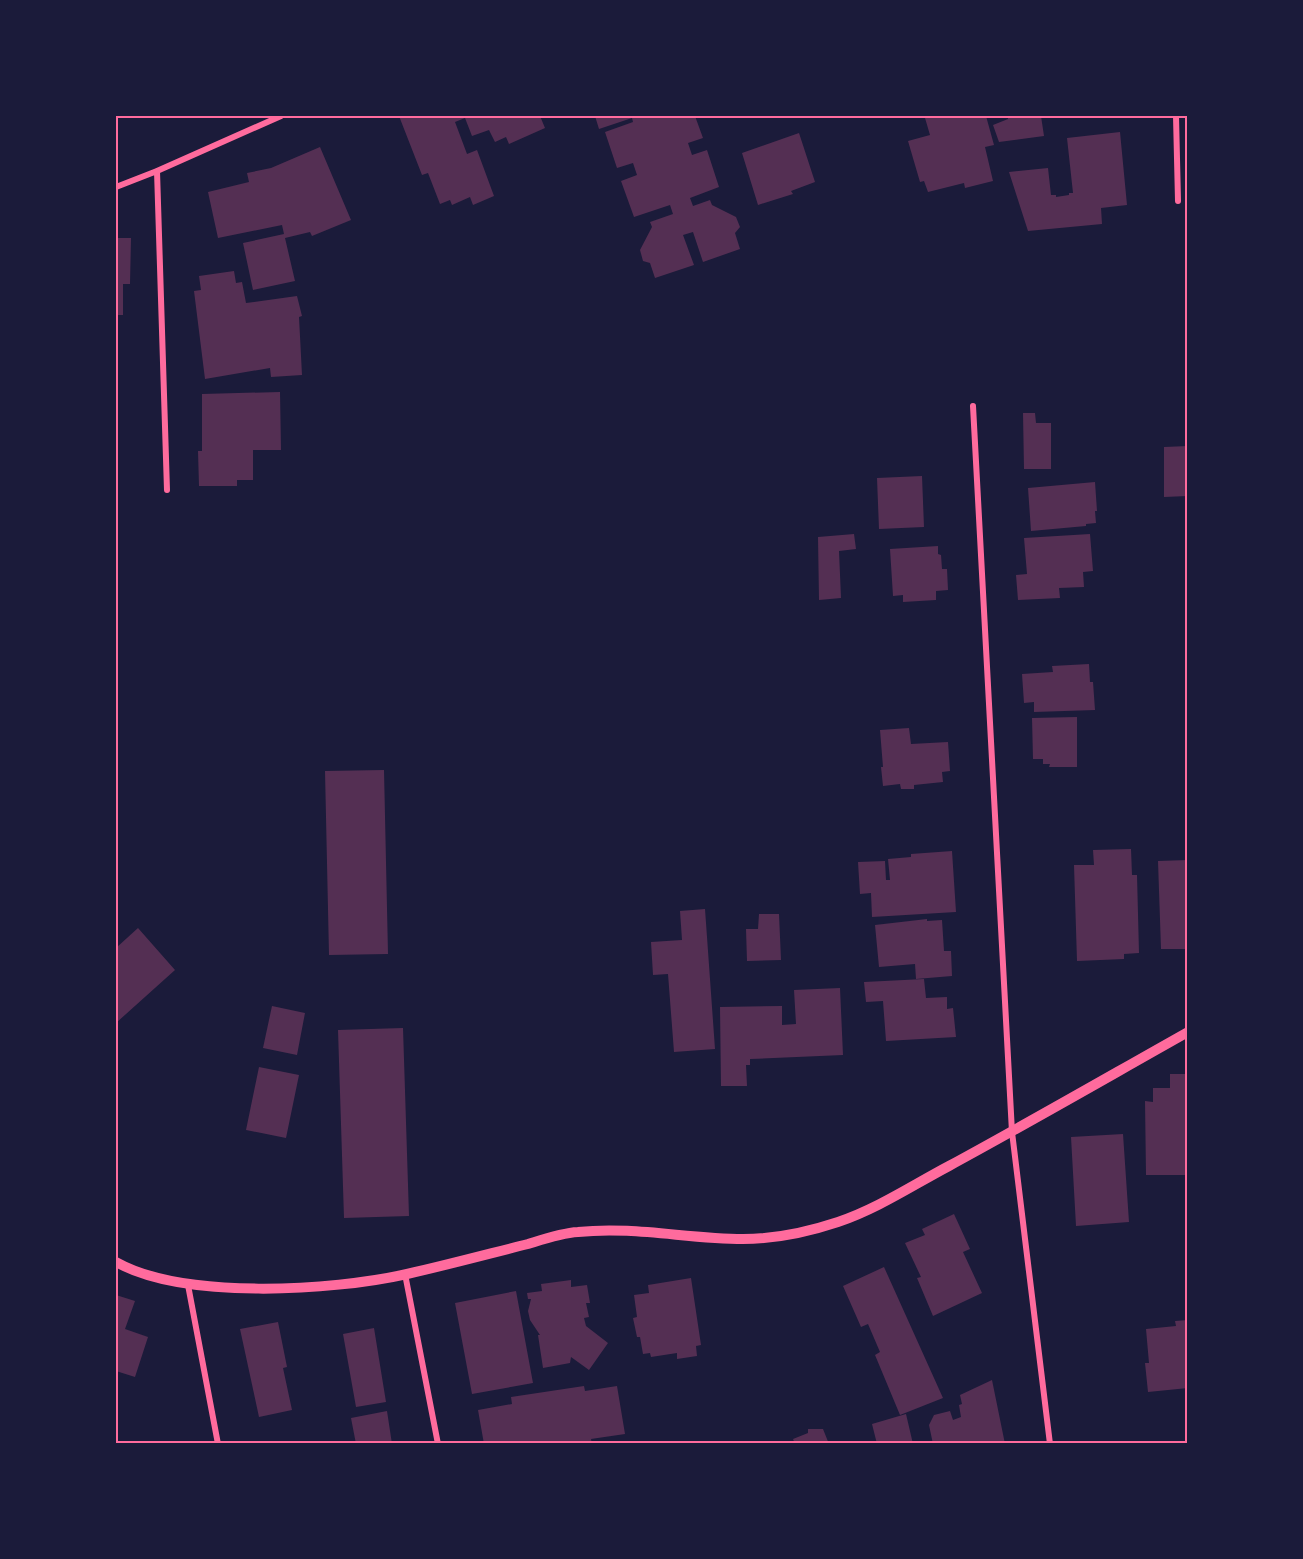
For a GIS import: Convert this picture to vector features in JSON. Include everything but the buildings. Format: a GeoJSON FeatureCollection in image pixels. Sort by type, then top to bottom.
{"type":"FeatureCollection","features":[{"type":"Feature","properties":{"kind":"street"},"geometry":{"type":"LineString","coordinates":[[116,187],[281,116]]}},
{"type":"Feature","properties":{"kind":"street"},"geometry":{"type":"LineString","coordinates":[[1176,116],[1178,201]]}},
{"type":"Feature","properties":{"kind":"street"},"geometry":{"type":"LineString","coordinates":[[157,171],[167,490]]}},
{"type":"Feature","properties":{"kind":"street"},"geometry":{"type":"LineString","coordinates":[[973,406],[1012,1132],[1050,1443]]}},
{"type":"Feature","properties":{"kind":"street"},"geometry":{"type":"LineString","coordinates":[[116,1262],[156,1279],[188,1285],[315,1286],[355,1283],[405,1274],[574,1232],[607,1230],[742,1239],[773,1237],[809,1230],[864,1212],[1012,1132],[1188,1032]]}},
{"type":"Feature","properties":{"kind":"street"},"geometry":{"type":"LineString","coordinates":[[405,1274],[438,1443]]}},
{"type":"Feature","properties":{"kind":"street"},"geometry":{"type":"LineString","coordinates":[[188,1285],[218,1443]]}}]}
